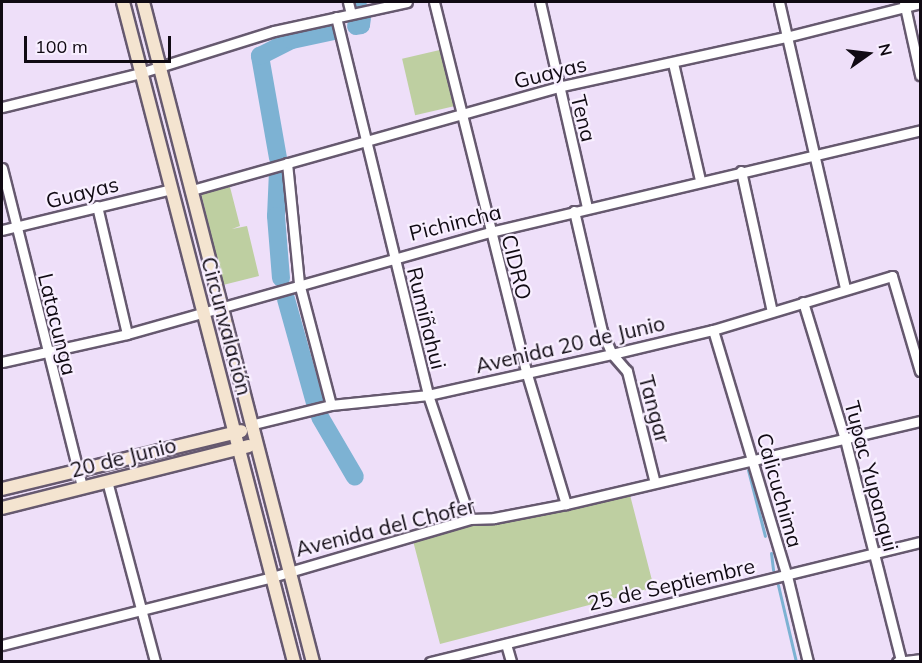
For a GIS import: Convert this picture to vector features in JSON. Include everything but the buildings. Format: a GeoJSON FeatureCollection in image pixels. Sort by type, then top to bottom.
{"type":"FeatureCollection","features":[{"type":"Feature","properties":{"kind":"main road","name":"Circunvalación"},"geometry":{"type":"LineString","coordinates":[[123,2],[294,662]]}},
{"type":"Feature","properties":{"kind":"main road","name":"Circunvalación"},"geometry":{"type":"LineString","coordinates":[[143,2],[255,445],[313,662]]}},
{"type":"Feature","properties":{"kind":"main road","name":"20 de Junio"},"geometry":{"type":"LineString","coordinates":[[2,489],[251,427]]}},
{"type":"Feature","properties":{"kind":"main road","name":"20 de Junio"},"geometry":{"type":"LineString","coordinates":[[2,508],[255,445]]}},
{"type":"Feature","properties":{"kind":"street"},"geometry":{"type":"LineString","coordinates":[[348,2],[351,14]]}},
{"type":"Feature","properties":{"kind":"street"},"geometry":{"type":"LineString","coordinates":[[2,108],[140,73],[159,64],[336,17],[407,2]]}},
{"type":"Feature","properties":{"kind":"street","name":"CIDRO"},"geometry":{"type":"LineString","coordinates":[[434,2],[526,372],[566,504]]}},
{"type":"Feature","properties":{"kind":"street","name":"Tena"},"geometry":{"type":"LineString","coordinates":[[540,2],[587,208]]}},
{"type":"Feature","properties":{"kind":"street"},"geometry":{"type":"LineString","coordinates":[[779,2],[845,287]]}},
{"type":"Feature","properties":{"kind":"street","name":"Guayas"},"geometry":{"type":"LineString","coordinates":[[192,190],[558,87],[786,37],[904,4],[921,3]]}},
{"type":"Feature","properties":{"kind":"street"},"geometry":{"type":"LineString","coordinates":[[904,4],[921,75]]}},
{"type":"Feature","properties":{"kind":"street","name":"Rumiñahui"},"geometry":{"type":"LineString","coordinates":[[336,17],[428,395],[470,519]]}},
{"type":"Feature","properties":{"kind":"street"},"geometry":{"type":"LineString","coordinates":[[673,63],[700,180]]}},
{"type":"Feature","properties":{"kind":"street","name":"Pichincha"},"geometry":{"type":"LineString","coordinates":[[2,362],[128,334],[393,256],[700,180],[921,130]]}},
{"type":"Feature","properties":{"kind":"street"},"geometry":{"type":"LineString","coordinates":[[287,164],[298,283],[331,405]]}},
{"type":"Feature","properties":{"kind":"street","name":"Latacunga"},"geometry":{"type":"LineString","coordinates":[[2,168],[14,227],[82,487]]}},
{"type":"Feature","properties":{"kind":"street"},"geometry":{"type":"LineString","coordinates":[[741,171],[772,312]]}},
{"type":"Feature","properties":{"kind":"street","name":"Guayas"},"geometry":{"type":"LineString","coordinates":[[2,230],[171,189]]}},
{"type":"Feature","properties":{"kind":"street"},"geometry":{"type":"LineString","coordinates":[[97,206],[128,334]]}},
{"type":"Feature","properties":{"kind":"street","name":"Tangar"},"geometry":{"type":"LineString","coordinates":[[574,211],[602,331],[612,354],[627,371],[655,483]]}},
{"type":"Feature","properties":{"kind":"street","name":"Avenida 20 de Junio"},"geometry":{"type":"LineString","coordinates":[[251,427],[331,405],[428,395],[612,354],[713,330],[845,287],[892,276],[921,371]]}},
{"type":"Feature","properties":{"kind":"street","name":"Tupac Yupanqui"},"geometry":{"type":"LineString","coordinates":[[803,302],[845,439],[899,661]]}},
{"type":"Feature","properties":{"kind":"street","name":"Calicuchima"},"geometry":{"type":"LineString","coordinates":[[713,330],[787,576],[808,662]]}},
{"type":"Feature","properties":{"kind":"street","name":"Avenida del Chofer"},"geometry":{"type":"LineString","coordinates":[[2,645],[272,577],[289,570],[470,519],[566,504],[921,421]]}},
{"type":"Feature","properties":{"kind":"street"},"geometry":{"type":"LineString","coordinates":[[107,481],[155,662]]}},
{"type":"Feature","properties":{"kind":"street","name":"25 de Septiembre"},"geometry":{"type":"LineString","coordinates":[[430,662],[652,604],[787,576],[874,551],[921,542]]}},
{"type":"Feature","properties":{"kind":"street"},"geometry":{"type":"LineString","coordinates":[[506,644],[511,662]]}},
{"type":"Feature","properties":{"kind":"street"},"geometry":{"type":"LineString","coordinates":[[899,661],[921,659]]}},
{"type":"Feature","properties":{"kind":"green space"},"geometry":{"type":"Polygon","coordinates":[[[444,49],[457,106],[415,115],[402,59],[444,49]]]}},
{"type":"Feature","properties":{"kind":"green space"},"geometry":{"type":"Polygon","coordinates":[[[230,187],[240,226],[232,229],[247,226],[259,276],[223,285],[201,193],[230,187]]]}},
{"type":"Feature","properties":{"kind":"green space"},"geometry":{"type":"Polygon","coordinates":[[[630,495],[654,588],[440,644],[412,537],[477,519],[495,522],[630,495]]]}},
{"type":"Feature","properties":{"kind":"waterway"},"geometry":{"type":"LineString","coordinates":[[357,2],[358,6]]}},
{"type":"Feature","properties":{"kind":"waterway"},"geometry":{"type":"LineString","coordinates":[[356,26],[361,25],[362,18]]}},
{"type":"Feature","properties":{"kind":"waterway"},"geometry":{"type":"LineString","coordinates":[[278,158],[260,56],[292,40],[334,31]]}},
{"type":"Feature","properties":{"kind":"waterway"},"geometry":{"type":"LineString","coordinates":[[278,171],[276,216],[281,278]]}},
{"type":"Feature","properties":{"kind":"waterway"},"geometry":{"type":"LineString","coordinates":[[286,299],[315,403]]}},
{"type":"Feature","properties":{"kind":"waterway"},"geometry":{"type":"LineString","coordinates":[[320,417],[355,477]]}},
{"type":"Feature","properties":{"kind":"waterway"},"geometry":{"type":"LineString","coordinates":[[748,470],[765,536]]}},
{"type":"Feature","properties":{"kind":"waterway"},"geometry":{"type":"LineString","coordinates":[[771,553],[773,570]]}},
{"type":"Feature","properties":{"kind":"waterway"},"geometry":{"type":"LineString","coordinates":[[778,585],[796,662]]}}]}
